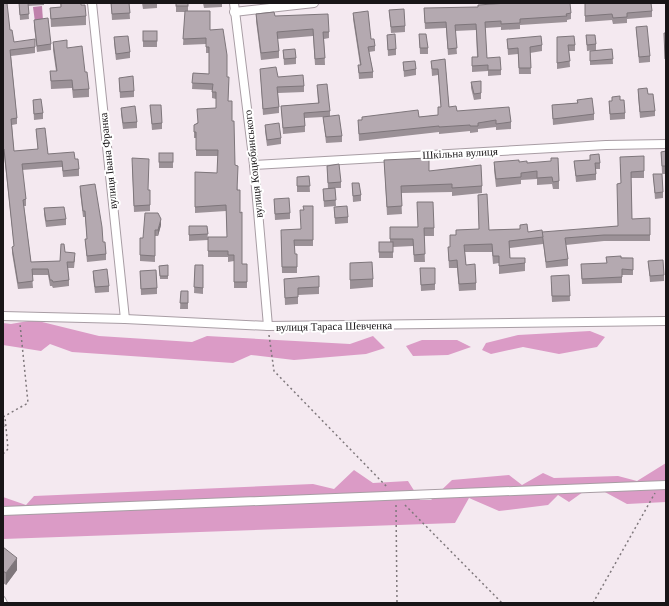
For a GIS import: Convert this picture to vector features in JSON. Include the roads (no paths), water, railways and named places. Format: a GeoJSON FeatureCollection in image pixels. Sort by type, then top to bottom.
{"type":"FeatureCollection","features":[{"type":"Feature","properties":{"kind":"street","name":"вулиця Івана Франка"},"geometry":{"type":"LineString","coordinates":[[92,3],[125,319]]}},
{"type":"Feature","properties":{"kind":"street","name":"вулиця Коцюбинського"},"geometry":{"type":"LineString","coordinates":[[234,3],[254,165],[268,326]]}},
{"type":"Feature","properties":{"kind":"street"},"geometry":{"type":"LineString","coordinates":[[234,12],[314,3]]}},
{"type":"Feature","properties":{"kind":"street","name":"Шкільна вулиця"},"geometry":{"type":"LineString","coordinates":[[254,165],[606,145],[666,144]]}},
{"type":"Feature","properties":{"kind":"street","name":"вулиця Тараса Шевченка"},"geometry":{"type":"LineString","coordinates":[[3,316],[125,319],[268,326],[666,321]]}},
{"type":"Feature","properties":{"kind":"street"},"geometry":{"type":"LineString","coordinates":[[3,511],[663,485]]}},
{"type":"Feature","properties":{"kind":"lane"},"geometry":{"type":"LineString","coordinates":[[3,599],[5,603]]}}]}
